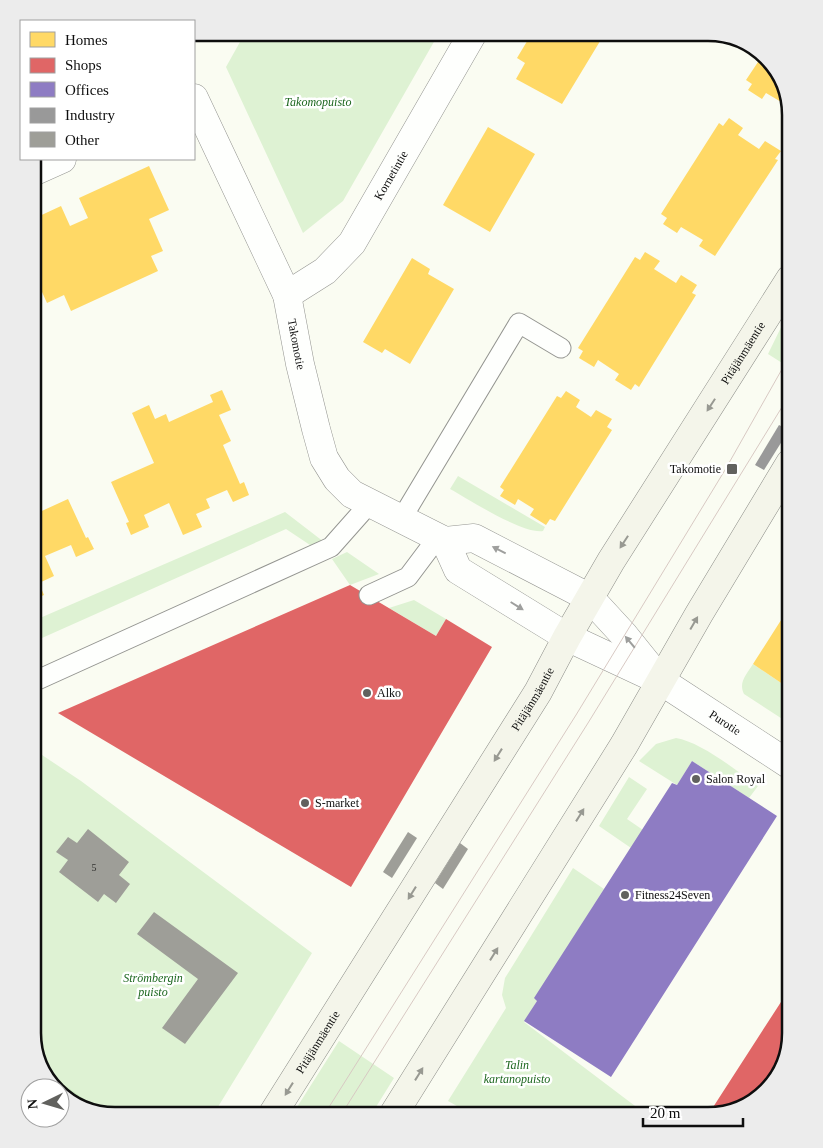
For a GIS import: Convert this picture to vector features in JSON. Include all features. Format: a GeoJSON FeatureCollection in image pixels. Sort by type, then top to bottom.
{"type":"FeatureCollection","features":[{"type":"Feature","properties":{"kind":"main road","name":"Pitäjänmäentie"},"geometry":{"type":"LineString","coordinates":[[277,1107],[538,692],[611,561],[782,293]]}},
{"type":"Feature","properties":{"kind":"main road"},"geometry":{"type":"LineString","coordinates":[[398,1107],[624,745],[782,476]]}},
{"type":"Feature","properties":{"kind":"street","name":"Kornetintie"},"geometry":{"type":"LineString","coordinates":[[287,295],[325,271],[352,243],[468,41]]}},
{"type":"Feature","properties":{"kind":"street","name":"Takomotie"},"geometry":{"type":"LineString","coordinates":[[195,101],[287,295],[300,364],[324,458],[337,479],[352,494],[442,539]]}},
{"type":"Feature","properties":{"kind":"street"},"geometry":{"type":"LineString","coordinates":[[41,168],[60,160]]}},
{"type":"Feature","properties":{"kind":"street"},"geometry":{"type":"LineString","coordinates":[[474,538],[590,598],[661,680],[567,637],[458,570],[442,539],[474,538]]}},
{"type":"Feature","properties":{"kind":"street","name":"Purotie"},"geometry":{"type":"LineString","coordinates":[[661,680],[782,760]]}},
{"type":"Feature","properties":{"kind":"lane"},"geometry":{"type":"LineString","coordinates":[[402,518],[519,324],[561,348]]}},
{"type":"Feature","properties":{"kind":"lane"},"geometry":{"type":"LineString","coordinates":[[41,678],[331,547],[370,503]]}},
{"type":"Feature","properties":{"kind":"lane"},"geometry":{"type":"LineString","coordinates":[[369,595],[408,577],[442,539]]}},
{"type":"Feature","properties":{"kind":"green space","name":"Takomopuisto"},"geometry":{"type":"Polygon","coordinates":[[[241,41],[434,41],[343,201],[303,233],[226,67],[241,41]]]}},
{"type":"Feature","properties":{"kind":"green space"},"geometry":{"type":"Polygon","coordinates":[[[782,325],[782,363],[768,354],[782,325]]]}},
{"type":"Feature","properties":{"kind":"green space"},"geometry":{"type":"Polygon","coordinates":[[[458,476],[545,527],[543,531],[534,531],[510,522],[450,489],[458,476]]]}},
{"type":"Feature","properties":{"kind":"green space"},"geometry":{"type":"Polygon","coordinates":[[[285,512],[324,542],[313,547],[286,529],[41,638],[41,618],[285,512]]]}},
{"type":"Feature","properties":{"kind":"green space"},"geometry":{"type":"Polygon","coordinates":[[[347,552],[379,574],[350,585],[332,559],[347,552]]]}},
{"type":"Feature","properties":{"kind":"green space"},"geometry":{"type":"Polygon","coordinates":[[[414,600],[446,619],[436,636],[389,608],[414,600]]]}},
{"type":"Feature","properties":{"kind":"green space"},"geometry":{"type":"Polygon","coordinates":[[[753,664],[782,684],[782,719],[744,694],[742,686],[753,664]]]}},
{"type":"Feature","properties":{"kind":"green space"},"geometry":{"type":"Polygon","coordinates":[[[676,738],[707,751],[758,786],[749,798],[692,761],[677,785],[639,761],[656,744],[676,738]]]}},
{"type":"Feature","properties":{"kind":"green space","name":"Strömbergin puisto"},"geometry":{"type":"Polygon","coordinates":[[[41,754],[81,781],[312,953],[218,1107],[110,1107],[96,1104],[78,1097],[70,1091],[70,1078],[57,1078],[47,1061],[41,1033],[41,754]]]}},
{"type":"Feature","properties":{"kind":"green space"},"geometry":{"type":"Polygon","coordinates":[[[629,777],[647,789],[627,819],[643,830],[631,848],[599,826],[629,777]]]}},
{"type":"Feature","properties":{"kind":"green space","name":"Talin kartanopuisto"},"geometry":{"type":"Polygon","coordinates":[[[573,868],[604,889],[535,998],[537,1001],[524,1022],[636,1107],[459,1107],[448,1101],[506,1008],[502,995],[505,978],[573,868]]]}},
{"type":"Feature","properties":{"kind":"green space"},"geometry":{"type":"Polygon","coordinates":[[[339,1041],[394,1078],[376,1107],[297,1107],[339,1041]]]}},
{"type":"Feature","properties":{"kind":"green space"},"geometry":{"type":"Polygon","coordinates":[[[70,1089],[87,1101],[70,1091],[70,1089]]]}},
{"type":"Feature","properties":{"kind":"building: Homes"},"geometry":{"type":"Polygon","coordinates":[[[527,41],[600,41],[562,104],[516,79],[525,63],[517,58],[527,41]]]}},
{"type":"Feature","properties":{"kind":"building: Homes"},"geometry":{"type":"Polygon","coordinates":[[[758,62],[772,78],[780,101],[766,93],[762,99],[748,90],[752,84],[746,80],[758,62]]]}},
{"type":"Feature","properties":{"kind":"building: Homes"},"geometry":{"type":"Polygon","coordinates":[[[729,118],[743,128],[738,135],[759,149],[765,141],[781,151],[775,159],[778,160],[715,256],[699,246],[703,240],[681,227],[677,233],[663,224],[667,218],[661,214],[719,123],[723,126],[729,118]]]}},
{"type":"Feature","properties":{"kind":"building: Homes"},"geometry":{"type":"Polygon","coordinates":[[[488,127],[535,154],[490,232],[443,205],[488,127]]]}},
{"type":"Feature","properties":{"kind":"building: Homes"},"geometry":{"type":"Polygon","coordinates":[[[149,166],[169,210],[149,219],[163,251],[151,256],[158,271],[71,311],[64,295],[47,303],[41,290],[41,215],[61,206],[70,226],[88,218],[79,198],[149,166]]]}},
{"type":"Feature","properties":{"kind":"building: Homes"},"geometry":{"type":"Polygon","coordinates":[[[645,252],[660,261],[654,269],[676,283],[681,275],[697,285],[692,293],[696,295],[639,387],[635,384],[631,390],[615,380],[619,374],[598,360],[594,367],[579,358],[583,351],[578,348],[635,257],[640,260],[645,252]]]}},
{"type":"Feature","properties":{"kind":"building: Homes"},"geometry":{"type":"Polygon","coordinates":[[[412,258],[430,269],[428,274],[454,289],[410,364],[385,349],[382,353],[363,342],[412,258]]]}},
{"type":"Feature","properties":{"kind":"building: Homes"},"geometry":{"type":"Polygon","coordinates":[[[222,390],[231,410],[219,415],[231,441],[223,445],[240,484],[244,482],[249,495],[233,502],[227,490],[206,499],[210,508],[196,514],[202,527],[183,535],[169,503],[144,515],[149,527],[131,535],[126,523],[129,522],[111,482],[154,463],[132,413],[149,405],[155,419],[166,414],[169,422],[213,402],[210,395],[222,390]]]}},
{"type":"Feature","properties":{"kind":"building: Homes"},"geometry":{"type":"Polygon","coordinates":[[[566,391],[580,400],[576,407],[591,417],[596,410],[612,419],[607,427],[612,430],[555,521],[550,519],[546,525],[530,515],[534,509],[518,499],[515,505],[500,496],[504,490],[500,487],[557,396],[561,398],[566,391]]]}},
{"type":"Feature","properties":{"kind":"building: Homes"},"geometry":{"type":"Polygon","coordinates":[[[68,499],[86,538],[88,537],[94,549],[76,557],[71,545],[45,556],[54,576],[41,582],[41,511],[68,499]]]}},
{"type":"Feature","properties":{"kind":"building: Homes"},"geometry":{"type":"Polygon","coordinates":[[[782,619],[782,684],[753,664],[782,619]]]}},
{"type":"Feature","properties":{"kind":"building: Shops","name":"S-market"},"geometry":{"type":"Polygon","coordinates":[[[350,585],[436,636],[446,619],[492,647],[351,887],[58,713],[350,585]]]}},
{"type":"Feature","properties":{"kind":"building: Shops"},"geometry":{"type":"Polygon","coordinates":[[[782,1000],[781,1042],[772,1070],[760,1085],[745,1097],[727,1104],[714,1106],[782,1000]]]}},
{"type":"Feature","properties":{"kind":"building: Offices"},"geometry":{"type":"Polygon","coordinates":[[[692,761],[777,816],[611,1077],[524,1021],[537,1001],[534,998],[672,783],[677,785],[692,761]]]}},
{"type":"Feature","properties":{"kind":"building: Industry"},"geometry":{"type":"Polygon","coordinates":[[[779,425],[782,426],[782,441],[764,470],[755,465],[779,425]]]}},
{"type":"Feature","properties":{"kind":"building: Other"},"geometry":{"type":"Polygon","coordinates":[[[88,829],[129,862],[119,875],[130,884],[116,903],[104,894],[98,902],[59,872],[68,860],[56,852],[68,837],[77,843],[88,829]]]}},
{"type":"Feature","properties":{"kind":"building: Other"},"geometry":{"type":"Polygon","coordinates":[[[408,832],[417,838],[392,878],[383,872],[408,832]]]}},
{"type":"Feature","properties":{"kind":"building: Other"},"geometry":{"type":"Polygon","coordinates":[[[460,843],[468,849],[443,889],[435,883],[460,843]]]}},
{"type":"Feature","properties":{"kind":"building: Other"},"geometry":{"type":"Polygon","coordinates":[[[154,912],[238,973],[185,1044],[162,1028],[198,979],[137,934],[154,912]]]}},
{"type":"Feature","properties":{"kind":"tram line"},"geometry":{"type":"LineString","coordinates":[[329,1107],[576,715],[725,470],[782,369]]}},
{"type":"Feature","properties":{"kind":"tram line"},"geometry":{"type":"LineString","coordinates":[[346,1107],[588,723],[782,407]]}},
{"type":"Feature","properties":{"kind":"place","name":"Takomotie"},"geometry":{"type":"Point","coordinates":[732,469]}},
{"type":"Feature","properties":{"kind":"place","name":"Alko"},"geometry":{"type":"Point","coordinates":[367,693]}},
{"type":"Feature","properties":{"kind":"place","name":"Salon Royal"},"geometry":{"type":"Point","coordinates":[696,779]}},
{"type":"Feature","properties":{"kind":"place","name":"S-market"},"geometry":{"type":"Point","coordinates":[305,803]}},
{"type":"Feature","properties":{"kind":"place","name":"Fitness24Seven"},"geometry":{"type":"Point","coordinates":[625,895]}}]}
